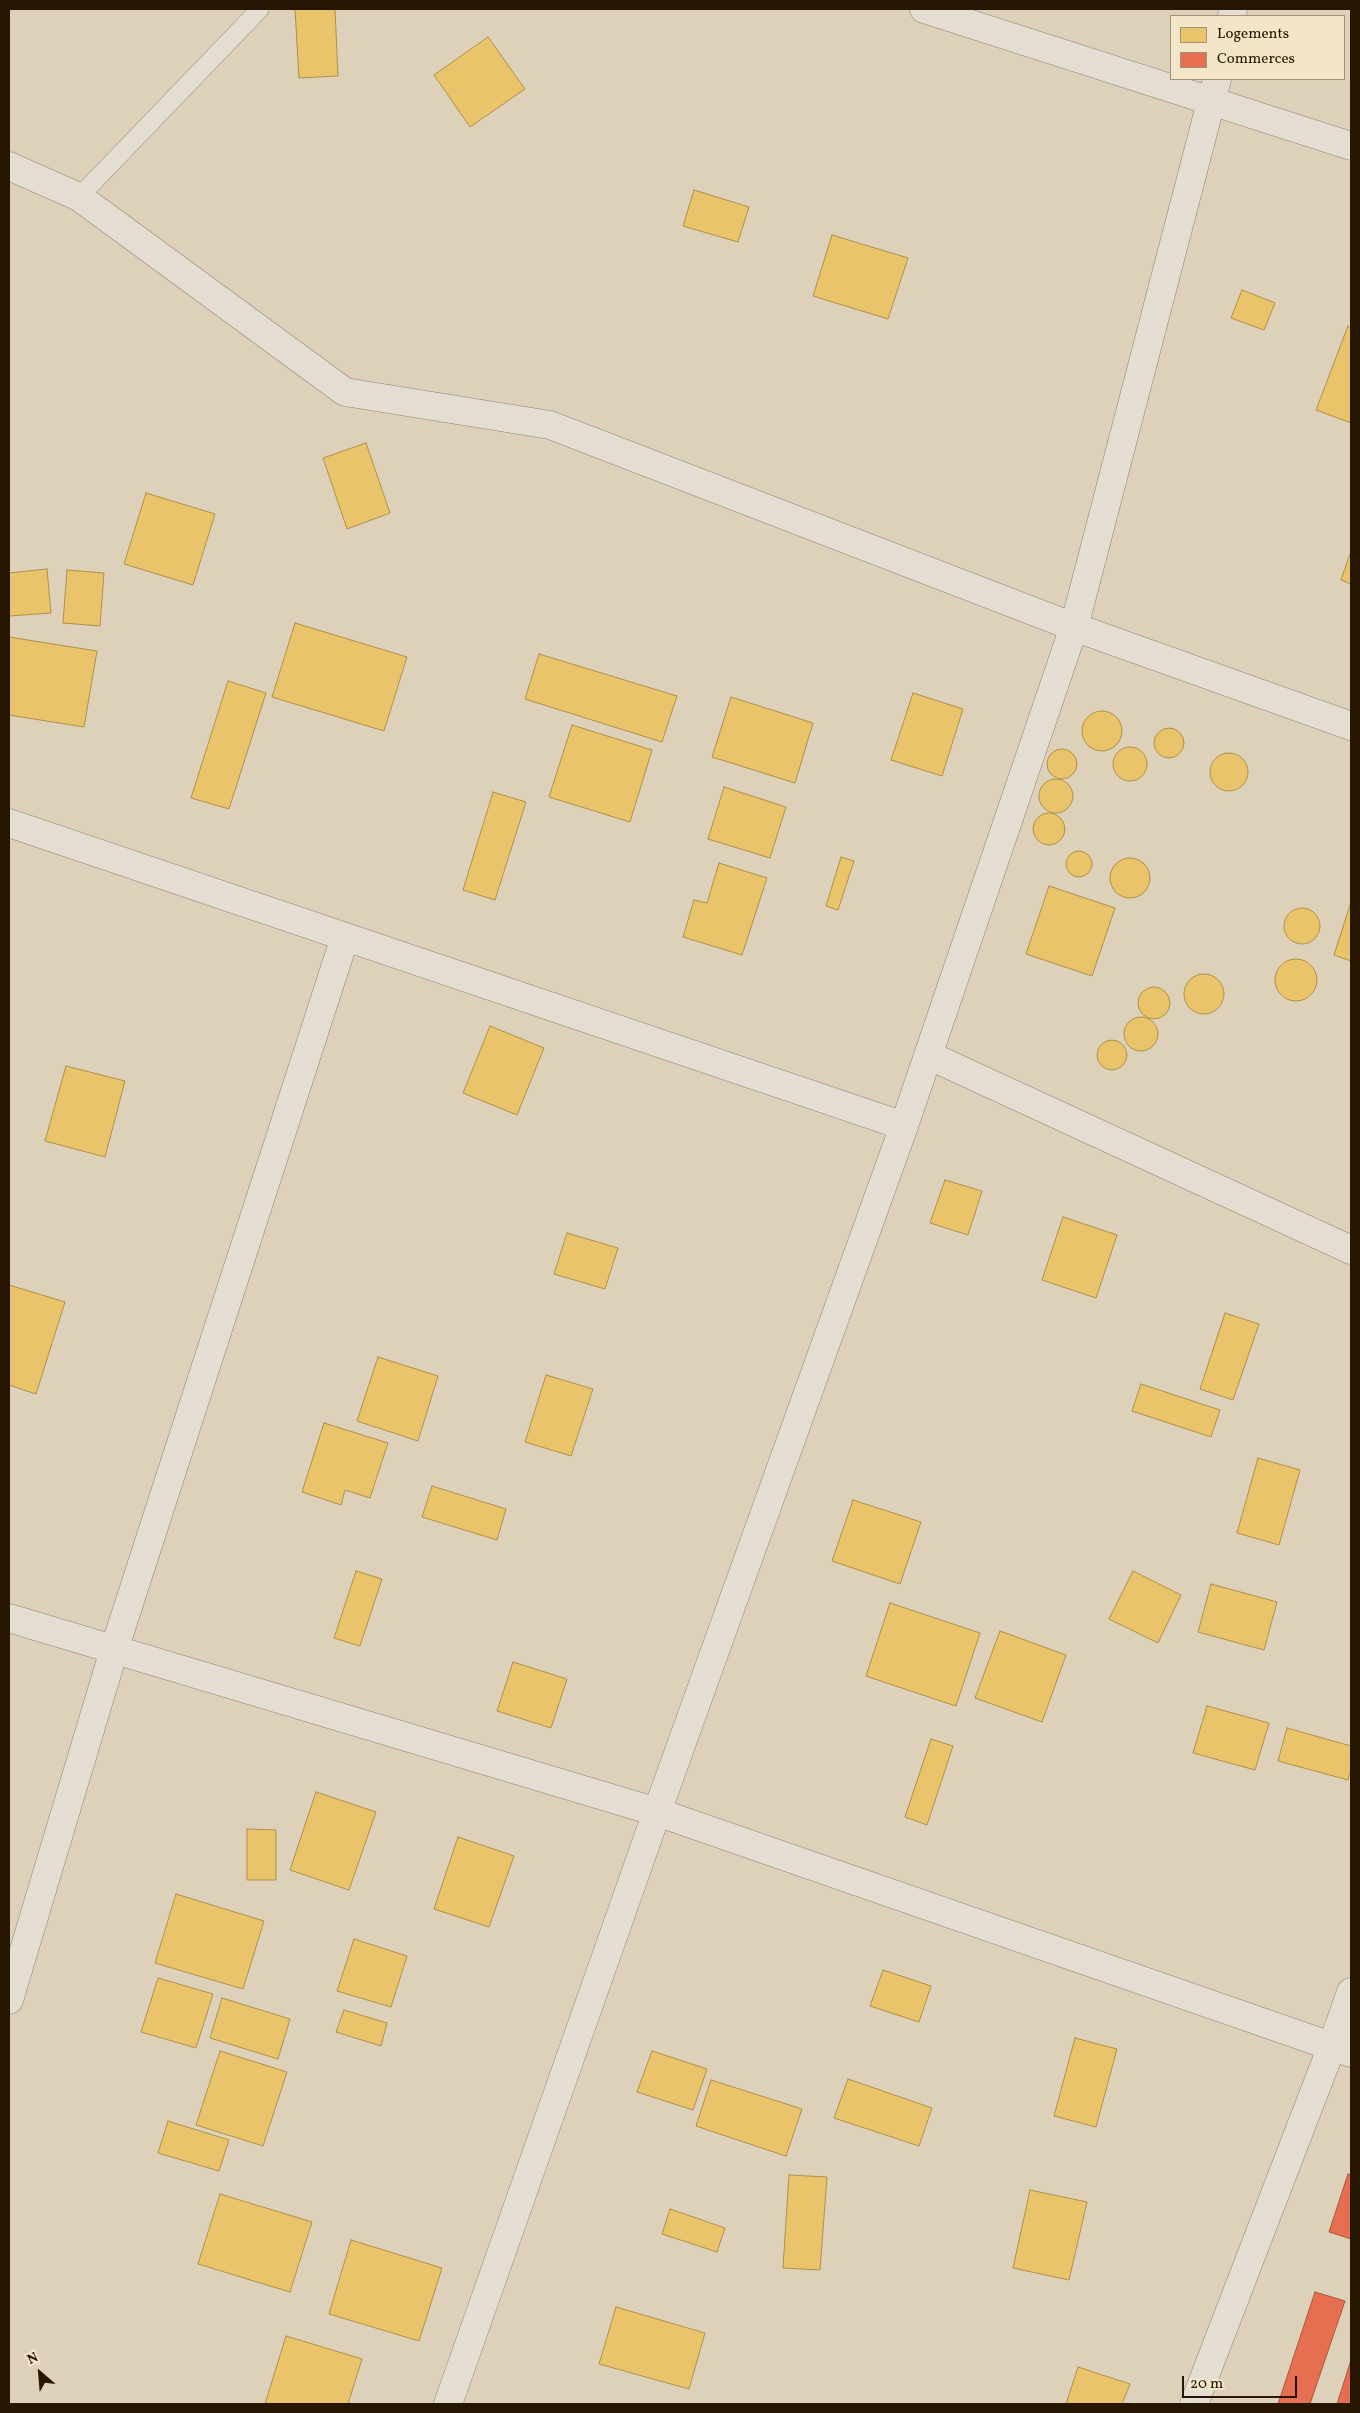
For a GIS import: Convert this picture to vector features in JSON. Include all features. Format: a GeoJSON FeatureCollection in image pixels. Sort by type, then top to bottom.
{"type":"FeatureCollection","features":[{"type":"Feature","properties":{"kind":"street"},"geometry":{"type":"LineString","coordinates":[[924,9],[1170,78]]}},
{"type":"Feature","properties":{"kind":"street"},"geometry":{"type":"LineString","coordinates":[[1178,80],[1214,90],[1351,146]]}},
{"type":"Feature","properties":{"kind":"street"},"geometry":{"type":"LineString","coordinates":[[448,2404],[657,1812],[904,1126],[1074,628],[1214,90]]}},
{"type":"Feature","properties":{"kind":"street"},"geometry":{"type":"LineString","coordinates":[[9,166],[79,197],[345,392],[550,425],[1074,628],[1351,726]]}},
{"type":"Feature","properties":{"kind":"street"},"geometry":{"type":"LineString","coordinates":[[9,823],[904,1126]]}},
{"type":"Feature","properties":{"kind":"street"},"geometry":{"type":"LineString","coordinates":[[9,2000],[114,1650],[345,937]]}},
{"type":"Feature","properties":{"kind":"street"},"geometry":{"type":"LineString","coordinates":[[928,1055],[1351,1250]]}},
{"type":"Feature","properties":{"kind":"street"},"geometry":{"type":"LineString","coordinates":[[9,1618],[657,1812],[1342,2050]]}},
{"type":"Feature","properties":{"kind":"street"},"geometry":{"type":"LineString","coordinates":[[1194,2404],[1342,2050],[1351,1992]]}},
{"type":"Feature","properties":{"kind":"lane"},"geometry":{"type":"LineString","coordinates":[[79,197],[260,9]]}},
{"type":"Feature","properties":{"kind":"building: Logements"},"geometry":{"type":"Polygon","coordinates":[[[295,9],[335,9],[338,76],[299,78],[295,9]]]}},
{"type":"Feature","properties":{"kind":"building: Logements"},"geometry":{"type":"Polygon","coordinates":[[[488,37],[525,89],[470,127],[434,75],[488,37]]]}},
{"type":"Feature","properties":{"kind":"building: Logements"},"geometry":{"type":"Polygon","coordinates":[[[694,190],[749,207],[738,242],[683,226],[694,190]]]}},
{"type":"Feature","properties":{"kind":"building: Logements"},"geometry":{"type":"Polygon","coordinates":[[[832,235],[908,258],[888,319],[813,296],[832,235]]]}},
{"type":"Feature","properties":{"kind":"building: Logements"},"geometry":{"type":"Polygon","coordinates":[[[1242,290],[1275,303],[1264,330],[1231,318],[1242,290]]]}},
{"type":"Feature","properties":{"kind":"building: Logements"},"geometry":{"type":"Polygon","coordinates":[[[1348,326],[1351,328],[1351,423],[1316,410],[1348,326]]]}},
{"type":"Feature","properties":{"kind":"building: Logements"},"geometry":{"type":"Polygon","coordinates":[[[366,443],[390,513],[347,529],[323,458],[366,443]]]}},
{"type":"Feature","properties":{"kind":"building: Logements"},"geometry":{"type":"Polygon","coordinates":[[[146,493],[215,514],[193,585],[124,564],[146,493]]]}},
{"type":"Feature","properties":{"kind":"building: Logements"},"geometry":{"type":"Polygon","coordinates":[[[1351,551],[1351,584],[1341,580],[1351,551]]]}},
{"type":"Feature","properties":{"kind":"building: Logements"},"geometry":{"type":"Polygon","coordinates":[[[47,569],[51,613],[9,616],[9,573],[47,569]]]}},
{"type":"Feature","properties":{"kind":"building: Logements"},"geometry":{"type":"Polygon","coordinates":[[[67,570],[104,573],[100,626],[63,623],[67,570]]]}},
{"type":"Feature","properties":{"kind":"building: Logements"},"geometry":{"type":"Polygon","coordinates":[[[295,623],[407,657],[384,731],[272,697],[295,623]]]}},
{"type":"Feature","properties":{"kind":"building: Logements"},"geometry":{"type":"Polygon","coordinates":[[[9,637],[97,651],[84,727],[9,715],[9,637]]]}},
{"type":"Feature","properties":{"kind":"building: Logements"},"geometry":{"type":"Polygon","coordinates":[[[539,654],[677,696],[662,742],[525,699],[539,654]]]}},
{"type":"Feature","properties":{"kind":"building: Logements"},"geometry":{"type":"Polygon","coordinates":[[[228,681],[266,693],[229,809],[191,798],[228,681]]]}},
{"type":"Feature","properties":{"kind":"building: Logements"},"geometry":{"type":"Polygon","coordinates":[[[913,693],[963,709],[942,776],[891,760],[913,693]]]}},
{"type":"Feature","properties":{"kind":"building: Logements"},"geometry":{"type":"Polygon","coordinates":[[[731,697],[813,723],[795,783],[712,757],[731,697]]]}},
{"type":"Feature","properties":{"kind":"building: Logements"},"geometry":{"type":"Polygon","coordinates":[[[1102,711],[1116,717],[1122,731],[1116,745],[1102,751],[1088,745],[1082,731],[1088,717],[1102,711]]]}},
{"type":"Feature","properties":{"kind":"building: Logements"},"geometry":{"type":"Polygon","coordinates":[[[572,725],[652,750],[630,822],[549,797],[572,725]]]}},
{"type":"Feature","properties":{"kind":"building: Logements"},"geometry":{"type":"Polygon","coordinates":[[[1169,728],[1175,729],[1183,737],[1183,749],[1175,757],[1169,758],[1163,757],[1155,749],[1154,743],[1155,737],[1163,729],[1169,728]]]}},
{"type":"Feature","properties":{"kind":"building: Logements"},"geometry":{"type":"Polygon","coordinates":[[[1130,747],[1137,748],[1142,752],[1146,757],[1146,771],[1142,776],[1137,780],[1130,781],[1123,780],[1118,776],[1114,771],[1113,764],[1114,757],[1118,752],[1123,748],[1130,747]]]}},
{"type":"Feature","properties":{"kind":"building: Logements"},"geometry":{"type":"Polygon","coordinates":[[[1062,749],[1073,753],[1077,764],[1073,775],[1062,779],[1051,775],[1047,764],[1051,753],[1062,749]]]}},
{"type":"Feature","properties":{"kind":"building: Logements"},"geometry":{"type":"Polygon","coordinates":[[[1229,753],[1243,758],[1248,772],[1243,786],[1229,791],[1215,786],[1210,772],[1215,758],[1229,753]]]}},
{"type":"Feature","properties":{"kind":"building: Logements"},"geometry":{"type":"Polygon","coordinates":[[[1056,779],[1068,784],[1073,796],[1068,808],[1056,813],[1044,808],[1039,796],[1044,784],[1056,779]]]}},
{"type":"Feature","properties":{"kind":"building: Logements"},"geometry":{"type":"Polygon","coordinates":[[[724,787],[786,807],[770,858],[708,839],[724,787]]]}},
{"type":"Feature","properties":{"kind":"building: Logements"},"geometry":{"type":"Polygon","coordinates":[[[493,792],[526,802],[495,900],[463,890],[493,792]]]}},
{"type":"Feature","properties":{"kind":"building: Logements"},"geometry":{"type":"Polygon","coordinates":[[[1049,813],[1055,814],[1060,818],[1064,823],[1064,835],[1060,840],[1055,844],[1049,845],[1043,844],[1038,840],[1034,835],[1033,829],[1034,823],[1038,818],[1043,814],[1049,813]]]}},
{"type":"Feature","properties":{"kind":"building: Logements"},"geometry":{"type":"Polygon","coordinates":[[[1079,851],[1088,855],[1092,864],[1088,873],[1079,877],[1070,873],[1066,864],[1070,855],[1079,851]]]}},
{"type":"Feature","properties":{"kind":"building: Logements"},"geometry":{"type":"Polygon","coordinates":[[[841,857],[854,861],[838,910],[826,906],[841,857]]]}},
{"type":"Feature","properties":{"kind":"building: Logements"},"geometry":{"type":"Polygon","coordinates":[[[1134,858],[1141,861],[1147,867],[1150,878],[1149,886],[1141,895],[1134,898],[1126,898],[1119,895],[1111,886],[1110,874],[1113,867],[1122,859],[1134,858]]]}},
{"type":"Feature","properties":{"kind":"building: Logements"},"geometry":{"type":"Polygon","coordinates":[[[719,863],[767,878],[742,955],[683,937],[694,900],[707,903],[719,863]]]}},
{"type":"Feature","properties":{"kind":"building: Logements"},"geometry":{"type":"Polygon","coordinates":[[[1049,886],[1115,908],[1092,976],[1026,954],[1049,886]]]}},
{"type":"Feature","properties":{"kind":"building: Logements"},"geometry":{"type":"Polygon","coordinates":[[[1351,902],[1351,961],[1334,955],[1351,902]]]}},
{"type":"Feature","properties":{"kind":"building: Logements"},"geometry":{"type":"Polygon","coordinates":[[[1302,908],[1309,909],[1315,913],[1319,919],[1319,933],[1315,939],[1309,943],[1302,944],[1295,943],[1289,939],[1285,933],[1284,926],[1285,919],[1289,913],[1295,909],[1302,908]]]}},
{"type":"Feature","properties":{"kind":"building: Logements"},"geometry":{"type":"Polygon","coordinates":[[[1292,959],[1300,959],[1311,965],[1317,980],[1311,995],[1300,1001],[1292,1001],[1281,995],[1275,984],[1275,976],[1281,965],[1292,959]]]}},
{"type":"Feature","properties":{"kind":"building: Logements"},"geometry":{"type":"Polygon","coordinates":[[[1208,974],[1215,977],[1221,983],[1224,994],[1223,1002],[1215,1011],[1208,1014],[1200,1014],[1193,1011],[1185,1002],[1184,990],[1187,983],[1196,975],[1208,974]]]}},
{"type":"Feature","properties":{"kind":"building: Logements"},"geometry":{"type":"Polygon","coordinates":[[[1154,987],[1160,988],[1165,992],[1169,997],[1169,1009],[1165,1014],[1160,1018],[1154,1019],[1148,1018],[1143,1014],[1139,1009],[1138,1003],[1139,997],[1143,992],[1148,988],[1154,987]]]}},
{"type":"Feature","properties":{"kind":"building: Logements"},"geometry":{"type":"Polygon","coordinates":[[[1141,1017],[1148,1018],[1153,1022],[1157,1027],[1157,1041],[1153,1046],[1148,1050],[1141,1051],[1134,1050],[1129,1046],[1125,1041],[1124,1034],[1125,1027],[1129,1022],[1134,1018],[1141,1017]]]}},
{"type":"Feature","properties":{"kind":"building: Logements"},"geometry":{"type":"Polygon","coordinates":[[[490,1026],[544,1048],[517,1115],[463,1093],[490,1026]]]}},
{"type":"Feature","properties":{"kind":"building: Logements"},"geometry":{"type":"Polygon","coordinates":[[[1112,1040],[1123,1044],[1127,1055],[1123,1066],[1112,1070],[1101,1066],[1097,1055],[1101,1044],[1112,1040]]]}},
{"type":"Feature","properties":{"kind":"building: Logements"},"geometry":{"type":"Polygon","coordinates":[[[66,1066],[125,1081],[105,1157],[45,1141],[66,1066]]]}},
{"type":"Feature","properties":{"kind":"building: Logements"},"geometry":{"type":"Polygon","coordinates":[[[945,1180],[982,1191],[968,1235],[930,1223],[945,1180]]]}},
{"type":"Feature","properties":{"kind":"building: Logements"},"geometry":{"type":"Polygon","coordinates":[[[1063,1217],[1117,1235],[1096,1298],[1042,1280],[1063,1217]]]}},
{"type":"Feature","properties":{"kind":"building: Logements"},"geometry":{"type":"Polygon","coordinates":[[[567,1233],[618,1248],[605,1289],[554,1274],[567,1233]]]}},
{"type":"Feature","properties":{"kind":"building: Logements"},"geometry":{"type":"Polygon","coordinates":[[[9,1285],[65,1302],[36,1394],[9,1385],[9,1285]]]}},
{"type":"Feature","properties":{"kind":"building: Logements"},"geometry":{"type":"Polygon","coordinates":[[[1225,1313],[1259,1324],[1233,1400],[1200,1389],[1225,1313]]]}},
{"type":"Feature","properties":{"kind":"building: Logements"},"geometry":{"type":"Polygon","coordinates":[[[378,1357],[438,1376],[418,1441],[357,1421],[378,1357]]]}},
{"type":"Feature","properties":{"kind":"building: Logements"},"geometry":{"type":"Polygon","coordinates":[[[546,1375],[593,1389],[571,1456],[525,1442],[546,1375]]]}},
{"type":"Feature","properties":{"kind":"building: Logements"},"geometry":{"type":"Polygon","coordinates":[[[1141,1384],[1220,1410],[1211,1437],[1132,1411],[1141,1384]]]}},
{"type":"Feature","properties":{"kind":"building: Logements"},"geometry":{"type":"Polygon","coordinates":[[[324,1423],[388,1443],[370,1498],[345,1490],[341,1505],[302,1492],[324,1423]]]}},
{"type":"Feature","properties":{"kind":"building: Logements"},"geometry":{"type":"Polygon","coordinates":[[[1258,1458],[1300,1470],[1279,1545],[1237,1533],[1258,1458]]]}},
{"type":"Feature","properties":{"kind":"building: Logements"},"geometry":{"type":"Polygon","coordinates":[[[432,1486],[506,1509],[497,1540],[422,1517],[432,1486]]]}},
{"type":"Feature","properties":{"kind":"building: Logements"},"geometry":{"type":"Polygon","coordinates":[[[853,1500],[921,1522],[900,1584],[832,1561],[853,1500]]]}},
{"type":"Feature","properties":{"kind":"building: Logements"},"geometry":{"type":"Polygon","coordinates":[[[356,1571],[382,1579],[360,1646],[334,1638],[356,1571]]]}},
{"type":"Feature","properties":{"kind":"building: Logements"},"geometry":{"type":"Polygon","coordinates":[[[1133,1571],[1181,1595],[1158,1643],[1109,1619],[1133,1571]]]}},
{"type":"Feature","properties":{"kind":"building: Logements"},"geometry":{"type":"Polygon","coordinates":[[[1211,1584],[1277,1602],[1264,1650],[1198,1632],[1211,1584]]]}},
{"type":"Feature","properties":{"kind":"building: Logements"},"geometry":{"type":"Polygon","coordinates":[[[890,1603],[980,1633],[956,1706],[866,1676],[890,1603]]]}},
{"type":"Feature","properties":{"kind":"building: Logements"},"geometry":{"type":"Polygon","coordinates":[[[1000,1631],[1066,1655],[1042,1722],[975,1698],[1000,1631]]]}},
{"type":"Feature","properties":{"kind":"building: Logements"},"geometry":{"type":"Polygon","coordinates":[[[513,1662],[567,1679],[551,1728],[497,1711],[513,1662]]]}},
{"type":"Feature","properties":{"kind":"building: Logements"},"geometry":{"type":"Polygon","coordinates":[[[1207,1706],[1269,1723],[1255,1770],[1193,1753],[1207,1706]]]}},
{"type":"Feature","properties":{"kind":"building: Logements"},"geometry":{"type":"Polygon","coordinates":[[[1287,1728],[1351,1746],[1351,1768],[1348,1780],[1278,1761],[1287,1728]]]}},
{"type":"Feature","properties":{"kind":"building: Logements"},"geometry":{"type":"Polygon","coordinates":[[[931,1739],[953,1746],[927,1825],[905,1817],[931,1739]]]}},
{"type":"Feature","properties":{"kind":"building: Logements"},"geometry":{"type":"Polygon","coordinates":[[[316,1792],[376,1812],[349,1890],[290,1870],[316,1792]]]}},
{"type":"Feature","properties":{"kind":"building: Logements"},"geometry":{"type":"Polygon","coordinates":[[[247,1829],[276,1830],[276,1880],[247,1880],[247,1829]]]}},
{"type":"Feature","properties":{"kind":"building: Logements"},"geometry":{"type":"Polygon","coordinates":[[[458,1837],[514,1856],[489,1927],[434,1909],[458,1837]]]}},
{"type":"Feature","properties":{"kind":"building: Logements"},"geometry":{"type":"Polygon","coordinates":[[[176,1894],[264,1921],[243,1989],[155,1963],[176,1894]]]}},
{"type":"Feature","properties":{"kind":"building: Logements"},"geometry":{"type":"Polygon","coordinates":[[[354,1939],[407,1956],[391,2007],[337,1991],[354,1939]]]}},
{"type":"Feature","properties":{"kind":"building: Logements"},"geometry":{"type":"Polygon","coordinates":[[[883,1970],[931,1986],[919,2022],[870,2006],[883,1970]]]}},
{"type":"Feature","properties":{"kind":"building: Logements"},"geometry":{"type":"Polygon","coordinates":[[[158,1978],[213,1994],[196,2048],[141,2032],[158,1978]]]}},
{"type":"Feature","properties":{"kind":"building: Logements"},"geometry":{"type":"Polygon","coordinates":[[[222,1998],[290,2019],[278,2059],[210,2038],[222,1998]]]}},
{"type":"Feature","properties":{"kind":"building: Logements"},"geometry":{"type":"Polygon","coordinates":[[[344,2010],[387,2023],[381,2046],[336,2032],[344,2010]]]}},
{"type":"Feature","properties":{"kind":"building: Logements"},"geometry":{"type":"Polygon","coordinates":[[[1075,2038],[1117,2049],[1096,2127],[1054,2116],[1075,2038]]]}},
{"type":"Feature","properties":{"kind":"building: Logements"},"geometry":{"type":"Polygon","coordinates":[[[220,2051],[287,2072],[263,2146],[196,2125],[220,2051]]]}},
{"type":"Feature","properties":{"kind":"building: Logements"},"geometry":{"type":"Polygon","coordinates":[[[652,2051],[707,2069],[693,2110],[637,2092],[652,2051]]]}},
{"type":"Feature","properties":{"kind":"building: Logements"},"geometry":{"type":"Polygon","coordinates":[[[848,2079],[932,2108],[919,2146],[834,2118],[848,2079]]]}},
{"type":"Feature","properties":{"kind":"building: Logements"},"geometry":{"type":"Polygon","coordinates":[[[711,2080],[802,2109],[786,2156],[696,2126],[711,2080]]]}},
{"type":"Feature","properties":{"kind":"building: Logements"},"geometry":{"type":"Polygon","coordinates":[[[168,2121],[229,2140],[219,2171],[158,2153],[168,2121]]]}},
{"type":"Feature","properties":{"kind":"building: Logements"},"geometry":{"type":"Polygon","coordinates":[[[789,2175],[827,2177],[820,2270],[783,2268],[789,2175]]]}},
{"type":"Feature","properties":{"kind":"building: Logements"},"geometry":{"type":"Polygon","coordinates":[[[1030,2190],[1087,2202],[1069,2280],[1013,2268],[1030,2190]]]}},
{"type":"Feature","properties":{"kind":"building: Logements"},"geometry":{"type":"Polygon","coordinates":[[[220,2194],[312,2222],[290,2292],[198,2264],[220,2194]]]}},
{"type":"Feature","properties":{"kind":"building: Logements"},"geometry":{"type":"Polygon","coordinates":[[[670,2209],[725,2228],[717,2252],[662,2234],[670,2209]]]}},
{"type":"Feature","properties":{"kind":"building: Logements"},"geometry":{"type":"Polygon","coordinates":[[[351,2240],[442,2268],[419,2341],[329,2314],[351,2240]]]}},
{"type":"Feature","properties":{"kind":"building: Logements"},"geometry":{"type":"Polygon","coordinates":[[[616,2307],[705,2333],[689,2389],[599,2364],[616,2307]]]}},
{"type":"Feature","properties":{"kind":"building: Logements"},"geometry":{"type":"Polygon","coordinates":[[[286,2336],[362,2359],[348,2404],[265,2404],[286,2336]]]}},
{"type":"Feature","properties":{"kind":"building: Logements"},"geometry":{"type":"Polygon","coordinates":[[[1078,2367],[1130,2384],[1122,2404],[1066,2404],[1078,2367]]]}},
{"type":"Feature","properties":{"kind":"building: Commerces"},"geometry":{"type":"Polygon","coordinates":[[[1348,2174],[1351,2175],[1351,2239],[1329,2232],[1348,2174]]]}},
{"type":"Feature","properties":{"kind":"building: Commerces"},"geometry":{"type":"Polygon","coordinates":[[[1315,2292],[1345,2301],[1310,2404],[1278,2404],[1315,2292]]]}},
{"type":"Feature","properties":{"kind":"building: Commerces"},"geometry":{"type":"Polygon","coordinates":[[[1351,2360],[1351,2404],[1337,2404],[1351,2360]]]}}]}
